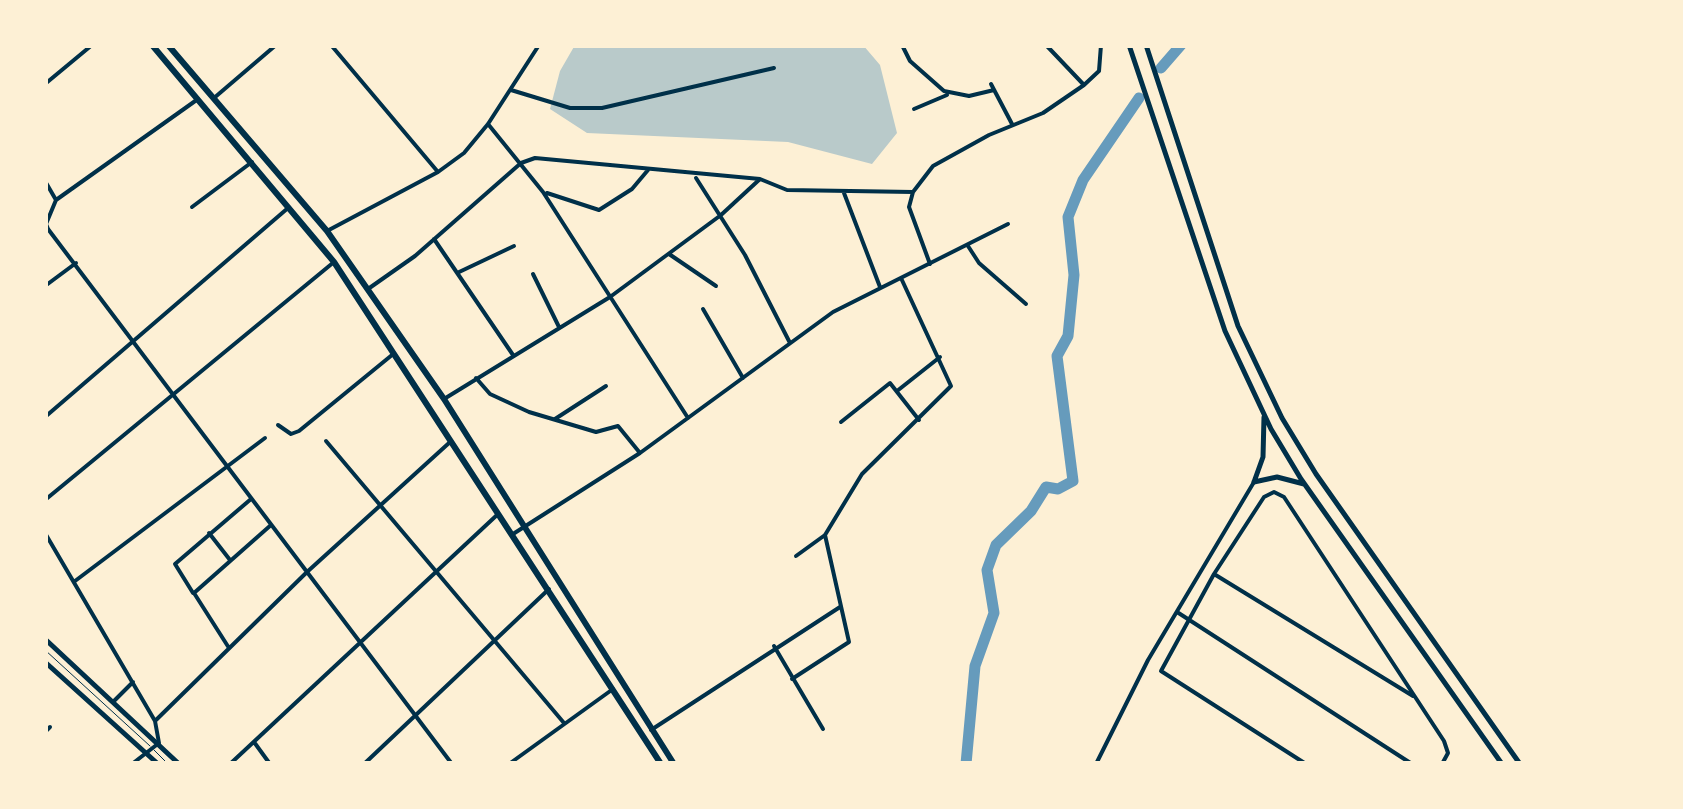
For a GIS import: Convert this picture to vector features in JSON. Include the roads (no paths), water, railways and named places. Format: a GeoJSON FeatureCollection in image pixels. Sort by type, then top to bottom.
{"type":"FeatureCollection","features":[{"type":"Feature","properties":{"kind":"main road"},"geometry":{"type":"LineString","coordinates":[[152,45],[334,262],[661,764]]}},
{"type":"Feature","properties":{"kind":"main road"},"geometry":{"type":"LineString","coordinates":[[168,45],[327,231],[368,289],[444,399],[674,764]]}},
{"type":"Feature","properties":{"kind":"street"},"geometry":{"type":"LineString","coordinates":[[45,84],[92,45]]}},
{"type":"Feature","properties":{"kind":"street"},"geometry":{"type":"LineString","coordinates":[[214,98],[276,45]]}},
{"type":"Feature","properties":{"kind":"street"},"geometry":{"type":"LineString","coordinates":[[331,45],[438,172]]}},
{"type":"Feature","properties":{"kind":"street"},"geometry":{"type":"LineString","coordinates":[[327,231],[438,172],[488,124],[539,45]]}},
{"type":"Feature","properties":{"kind":"street"},"geometry":{"type":"LineString","coordinates":[[902,45],[919,70],[950,93]]}},
{"type":"Feature","properties":{"kind":"street"},"geometry":{"type":"LineString","coordinates":[[1046,45],[1084,85]]}},
{"type":"Feature","properties":{"kind":"street"},"geometry":{"type":"LineString","coordinates":[[930,264],[909,207],[913,192],[938,161],[1043,114],[1084,85],[1099,71],[1102,45]]}},
{"type":"Feature","properties":{"kind":"street"},"geometry":{"type":"LineString","coordinates":[[1129,45],[1225,330],[1264,412],[1304,484],[1502,764]]}},
{"type":"Feature","properties":{"kind":"street"},"geometry":{"type":"LineString","coordinates":[[1146,45],[1238,326],[1282,418],[1316,474],[1520,764]]}},
{"type":"Feature","properties":{"kind":"street"},"geometry":{"type":"LineString","coordinates":[[508,90],[570,108],[602,108],[774,68]]}},
{"type":"Feature","properties":{"kind":"street"},"geometry":{"type":"LineString","coordinates":[[914,109],[950,93],[981,95],[993,87],[1013,125]]}},
{"type":"Feature","properties":{"kind":"street"},"geometry":{"type":"LineString","coordinates":[[198,99],[56,200],[46,223],[132,345],[452,764]]}},
{"type":"Feature","properties":{"kind":"street"},"geometry":{"type":"LineString","coordinates":[[488,124],[543,192],[688,418]]}},
{"type":"Feature","properties":{"kind":"street"},"geometry":{"type":"LineString","coordinates":[[368,289],[434,239],[521,163],[535,158],[578,159],[696,176],[760,179],[787,190],[913,192]]}},
{"type":"Feature","properties":{"kind":"street"},"geometry":{"type":"LineString","coordinates":[[192,208],[252,162]]}},
{"type":"Feature","properties":{"kind":"street"},"geometry":{"type":"LineString","coordinates":[[543,192],[599,210],[632,189],[648,170]]}},
{"type":"Feature","properties":{"kind":"street"},"geometry":{"type":"LineString","coordinates":[[696,176],[790,343]]}},
{"type":"Feature","properties":{"kind":"street"},"geometry":{"type":"LineString","coordinates":[[444,399],[610,297],[721,215],[760,179]]}},
{"type":"Feature","properties":{"kind":"street"},"geometry":{"type":"LineString","coordinates":[[45,180],[56,200]]}},
{"type":"Feature","properties":{"kind":"street"},"geometry":{"type":"LineString","coordinates":[[844,193],[880,287]]}},
{"type":"Feature","properties":{"kind":"street"},"geometry":{"type":"LineString","coordinates":[[45,417],[290,206]]}},
{"type":"Feature","properties":{"kind":"street"},"geometry":{"type":"LineString","coordinates":[[513,534],[640,453],[790,343],[880,287],[1008,224]]}},
{"type":"Feature","properties":{"kind":"street"},"geometry":{"type":"LineString","coordinates":[[434,239],[513,354]]}},
{"type":"Feature","properties":{"kind":"street"},"geometry":{"type":"LineString","coordinates":[[457,273],[514,246]]}},
{"type":"Feature","properties":{"kind":"street"},"geometry":{"type":"LineString","coordinates":[[968,246],[979,263],[1026,304]]}},
{"type":"Feature","properties":{"kind":"street"},"geometry":{"type":"LineString","coordinates":[[669,254],[716,286]]}},
{"type":"Feature","properties":{"kind":"street"},"geometry":{"type":"LineString","coordinates":[[45,500],[334,262]]}},
{"type":"Feature","properties":{"kind":"street"},"geometry":{"type":"LineString","coordinates":[[45,286],[76,263]]}},
{"type":"Feature","properties":{"kind":"street"},"geometry":{"type":"LineString","coordinates":[[533,274],[559,327]]}},
{"type":"Feature","properties":{"kind":"street"},"geometry":{"type":"LineString","coordinates":[[796,556],[824,535],[862,474],[951,386],[901,278]]}},
{"type":"Feature","properties":{"kind":"street"},"geometry":{"type":"LineString","coordinates":[[703,309],[743,378]]}},
{"type":"Feature","properties":{"kind":"street"},"geometry":{"type":"LineString","coordinates":[[278,426],[291,434],[299,431],[396,352]]}},
{"type":"Feature","properties":{"kind":"street"},"geometry":{"type":"LineString","coordinates":[[897,390],[940,357]]}},
{"type":"Feature","properties":{"kind":"street"},"geometry":{"type":"LineString","coordinates":[[476,378],[490,394],[555,419],[596,432],[618,426],[640,453]]}},
{"type":"Feature","properties":{"kind":"street"},"geometry":{"type":"LineString","coordinates":[[840,422],[888,384],[919,420]]}},
{"type":"Feature","properties":{"kind":"street"},"geometry":{"type":"LineString","coordinates":[[555,419],[606,386]]}},
{"type":"Feature","properties":{"kind":"street"},"geometry":{"type":"LineString","coordinates":[[1096,764],[1177,612],[1254,482],[1263,457],[1264,412]]}},
{"type":"Feature","properties":{"kind":"street"},"geometry":{"type":"LineString","coordinates":[[75,581],[265,438]]}},
{"type":"Feature","properties":{"kind":"street"},"geometry":{"type":"LineString","coordinates":[[155,721],[308,572],[453,440]]}},
{"type":"Feature","properties":{"kind":"street"},"geometry":{"type":"LineString","coordinates":[[326,441],[564,723]]}},
{"type":"Feature","properties":{"kind":"street"},"geometry":{"type":"LineString","coordinates":[[1254,482],[1276,477],[1304,484]]}},
{"type":"Feature","properties":{"kind":"street"},"geometry":{"type":"LineString","coordinates":[[1306,764],[1161,670],[1214,574],[1264,497],[1274,492],[1284,497],[1447,747],[1442,764]]}},
{"type":"Feature","properties":{"kind":"street"},"geometry":{"type":"LineString","coordinates":[[229,648],[175,564],[252,500]]}},
{"type":"Feature","properties":{"kind":"street"},"geometry":{"type":"LineString","coordinates":[[230,764],[499,514]]}},
{"type":"Feature","properties":{"kind":"street"},"geometry":{"type":"LineString","coordinates":[[194,593],[271,525]]}},
{"type":"Feature","properties":{"kind":"street"},"geometry":{"type":"LineString","coordinates":[[209,532],[230,560]]}},
{"type":"Feature","properties":{"kind":"street"},"geometry":{"type":"LineString","coordinates":[[45,533],[155,721],[152,748],[132,764]]}},
{"type":"Feature","properties":{"kind":"street"},"geometry":{"type":"LineString","coordinates":[[792,678],[848,646],[824,535]]}},
{"type":"Feature","properties":{"kind":"street"},"geometry":{"type":"LineString","coordinates":[[1214,574],[1417,699]]}},
{"type":"Feature","properties":{"kind":"street"},"geometry":{"type":"LineString","coordinates":[[364,764],[548,589]]}},
{"type":"Feature","properties":{"kind":"street"},"geometry":{"type":"LineString","coordinates":[[652,730],[774,646],[840,607]]}},
{"type":"Feature","properties":{"kind":"street"},"geometry":{"type":"LineString","coordinates":[[1177,612],[1412,764]]}},
{"type":"Feature","properties":{"kind":"street"},"geometry":{"type":"LineString","coordinates":[[45,639],[113,702],[152,748],[158,764]]}},
{"type":"Feature","properties":{"kind":"street"},"geometry":{"type":"LineString","coordinates":[[774,646],[822,729]]}},
{"type":"Feature","properties":{"kind":"street"},"geometry":{"type":"LineString","coordinates":[[45,662],[152,748],[179,764]]}},
{"type":"Feature","properties":{"kind":"street"},"geometry":{"type":"LineString","coordinates":[[113,702],[132,682]]}},
{"type":"Feature","properties":{"kind":"street"},"geometry":{"type":"LineString","coordinates":[[509,764],[613,688]]}},
{"type":"Feature","properties":{"kind":"street"},"geometry":{"type":"LineString","coordinates":[[45,732],[50,728]]}},
{"type":"Feature","properties":{"kind":"street"},"geometry":{"type":"LineString","coordinates":[[254,742],[270,764]]}},
{"type":"Feature","properties":{"kind":"lane"},"geometry":{"type":"LineString","coordinates":[[45,650],[168,764]]}},
{"type":"Feature","properties":{"kind":"waterway"},"geometry":{"type":"LineString","coordinates":[[1161,68],[1181,45]]}},
{"type":"Feature","properties":{"kind":"waterway"},"geometry":{"type":"LineString","coordinates":[[966,764],[975,666],[994,613],[987,570],[996,545],[1031,511],[1046,487],[1058,489],[1073,481],[1057,356],[1068,336],[1074,275],[1068,217],[1083,180],[1139,98]]}}]}
